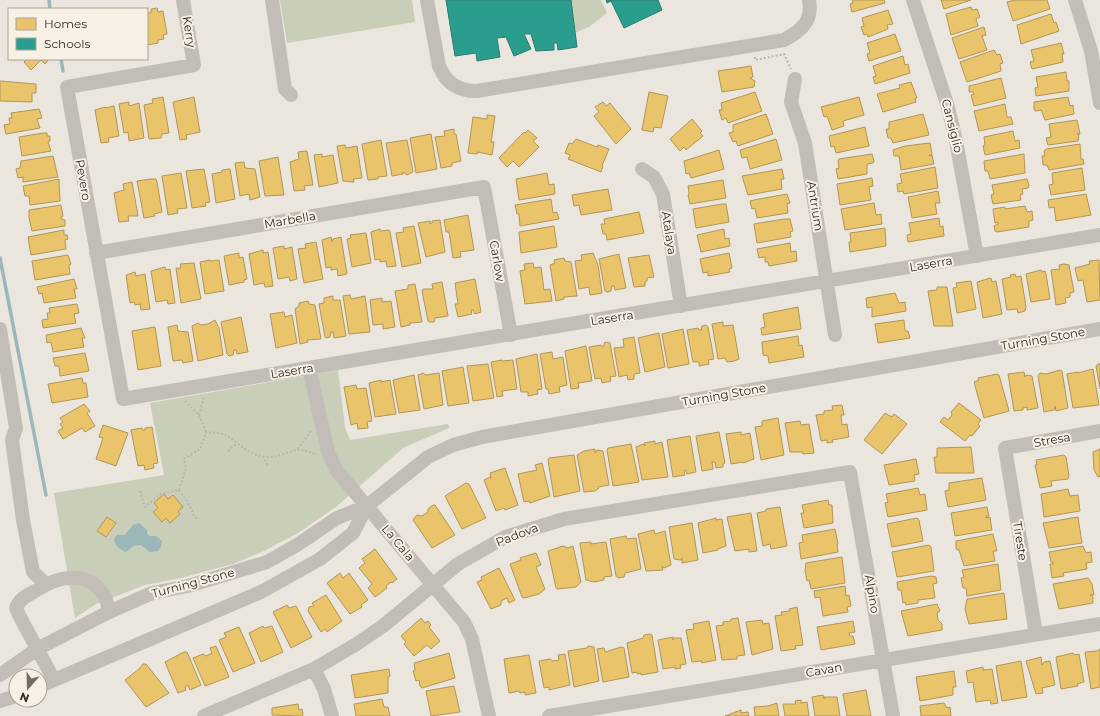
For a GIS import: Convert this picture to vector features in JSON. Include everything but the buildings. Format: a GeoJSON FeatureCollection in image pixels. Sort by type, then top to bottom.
{"type":"FeatureCollection","features":[{"type":"Feature","properties":{"kind":"street","name":"Kerry"},"geometry":{"type":"LineString","coordinates":[[184,0],[194,65]]}},
{"type":"Feature","properties":{"kind":"street"},"geometry":{"type":"LineString","coordinates":[[272,0],[286,89],[291,95]]}},
{"type":"Feature","properties":{"kind":"street"},"geometry":{"type":"LineString","coordinates":[[427,0],[439,66],[443,76],[450,83],[465,90],[477,91],[751,44],[784,40],[799,32],[809,15],[809,0]]}},
{"type":"Feature","properties":{"kind":"street","name":"Cansiglio"},"geometry":{"type":"LineString","coordinates":[[913,0],[950,114],[977,256]]}},
{"type":"Feature","properties":{"kind":"street"},"geometry":{"type":"LineString","coordinates":[[1075,0],[1091,51],[1100,103]]}},
{"type":"Feature","properties":{"kind":"street","name":"Pevero"},"geometry":{"type":"LineString","coordinates":[[123,399],[67,87],[194,65]]}},
{"type":"Feature","properties":{"kind":"street","name":"Antrium"},"geometry":{"type":"LineString","coordinates":[[795,79],[791,102],[805,143],[835,335]]}},
{"type":"Feature","properties":{"kind":"street","name":"Atalaya"},"geometry":{"type":"LineString","coordinates":[[642,169],[654,177],[663,194],[681,306]]}},
{"type":"Feature","properties":{"kind":"street","name":"Marbella"},"geometry":{"type":"LineString","coordinates":[[96,253],[484,187]]}},
{"type":"Feature","properties":{"kind":"street","name":"Carlow"},"geometry":{"type":"LineString","coordinates":[[484,187],[511,335]]}},
{"type":"Feature","properties":{"kind":"street","name":"Laserra"},"geometry":{"type":"LineString","coordinates":[[123,399],[1100,236]]}},
{"type":"Feature","properties":{"kind":"street"},"geometry":{"type":"LineString","coordinates":[[0,329],[6,406],[16,428],[12,440],[23,520],[33,572],[46,584]]}},
{"type":"Feature","properties":{"kind":"street","name":"Turning Stone"},"geometry":{"type":"LineString","coordinates":[[0,675],[37,649],[109,612],[152,593],[188,586],[266,562],[297,545],[337,518],[366,506],[428,457],[453,445],[482,437],[1100,329]]}},
{"type":"Feature","properties":{"kind":"street","name":"La Cala"},"geometry":{"type":"LineString","coordinates":[[309,368],[328,452],[337,471],[464,622],[472,639],[489,716]]}},
{"type":"Feature","properties":{"kind":"street","name":"Stresa"},"geometry":{"type":"LineString","coordinates":[[1005,448],[1100,431]]}},
{"type":"Feature","properties":{"kind":"street","name":"Tireste"},"geometry":{"type":"LineString","coordinates":[[1005,448],[1036,634]]}},
{"type":"Feature","properties":{"kind":"street","name":"Padova"},"geometry":{"type":"LineString","coordinates":[[204,716],[314,669],[383,626],[458,564],[505,537],[564,519],[850,472]]}},
{"type":"Feature","properties":{"kind":"street","name":"Alpino"},"geometry":{"type":"LineString","coordinates":[[850,472],[893,716]]}},
{"type":"Feature","properties":{"kind":"street","name":"Turning Stone"},"geometry":{"type":"LineString","coordinates":[[48,683],[261,592],[293,575],[320,560],[353,533],[366,506]]}},
{"type":"Feature","properties":{"kind":"street"},"geometry":{"type":"LineString","coordinates":[[54,680],[16,608],[19,601],[46,584],[66,577],[82,578],[97,587],[104,595],[109,612]]}},
{"type":"Feature","properties":{"kind":"street","name":"Cavan"},"geometry":{"type":"LineString","coordinates":[[548,716],[1100,624]]}},
{"type":"Feature","properties":{"kind":"street"},"geometry":{"type":"LineString","coordinates":[[314,669],[324,689],[332,716]]}},
{"type":"Feature","properties":{"kind":"path"},"geometry":{"type":"LineString","coordinates":[[751,44],[756,60],[784,54],[795,79]]}},
{"type":"Feature","properties":{"kind":"path"},"geometry":{"type":"LineString","coordinates":[[199,415],[204,396],[203,386]]}},
{"type":"Feature","properties":{"kind":"path"},"geometry":{"type":"LineString","coordinates":[[179,490],[186,468],[184,459],[200,449],[206,432],[199,415],[184,399],[181,389]]}},
{"type":"Feature","properties":{"kind":"path"},"geometry":{"type":"LineString","coordinates":[[298,449],[310,431],[322,428]]}},
{"type":"Feature","properties":{"kind":"path"},"geometry":{"type":"LineString","coordinates":[[206,432],[223,434],[242,448],[269,457],[298,449],[304,449],[318,456],[328,452]]}},
{"type":"Feature","properties":{"kind":"path"},"geometry":{"type":"LineString","coordinates":[[228,451],[237,443]]}},
{"type":"Feature","properties":{"kind":"path"},"geometry":{"type":"LineString","coordinates":[[264,456],[268,466]]}},
{"type":"Feature","properties":{"kind":"path"},"geometry":{"type":"LineString","coordinates":[[140,491],[144,507],[161,494],[179,490]]}},
{"type":"Feature","properties":{"kind":"path"},"geometry":{"type":"LineString","coordinates":[[179,490],[187,501],[194,518],[198,520]]}},
{"type":"Feature","properties":{"kind":"green space"},"geometry":{"type":"Polygon","coordinates":[[[280,0],[412,0],[415,22],[287,43],[280,0]]]}},
{"type":"Feature","properties":{"kind":"green space"},"geometry":{"type":"Polygon","coordinates":[[[570,0],[601,0],[607,13],[589,27],[575,33],[570,0]]]}},
{"type":"Feature","properties":{"kind":"green space"},"geometry":{"type":"Polygon","coordinates":[[[338,370],[345,427],[350,440],[448,424],[449,428],[403,448],[336,507],[298,533],[264,551],[233,564],[181,578],[145,585],[96,604],[75,618],[54,493],[164,475],[150,403],[338,370]]]}},
{"type":"Feature","properties":{"kind":"water"},"geometry":{"type":"Polygon","coordinates":[[[139,523],[147,530],[147,534],[150,536],[156,536],[162,541],[161,547],[158,551],[150,552],[141,545],[134,546],[126,552],[117,546],[114,539],[117,535],[125,535],[133,525],[139,523]]]}},
{"type":"Feature","properties":{"kind":"waterway"},"geometry":{"type":"LineString","coordinates":[[49,0],[50,8]]}},
{"type":"Feature","properties":{"kind":"waterway"},"geometry":{"type":"LineString","coordinates":[[61,60],[63,71]]}},
{"type":"Feature","properties":{"kind":"waterway"},"geometry":{"type":"LineString","coordinates":[[0,258],[46,495]]}}]}
